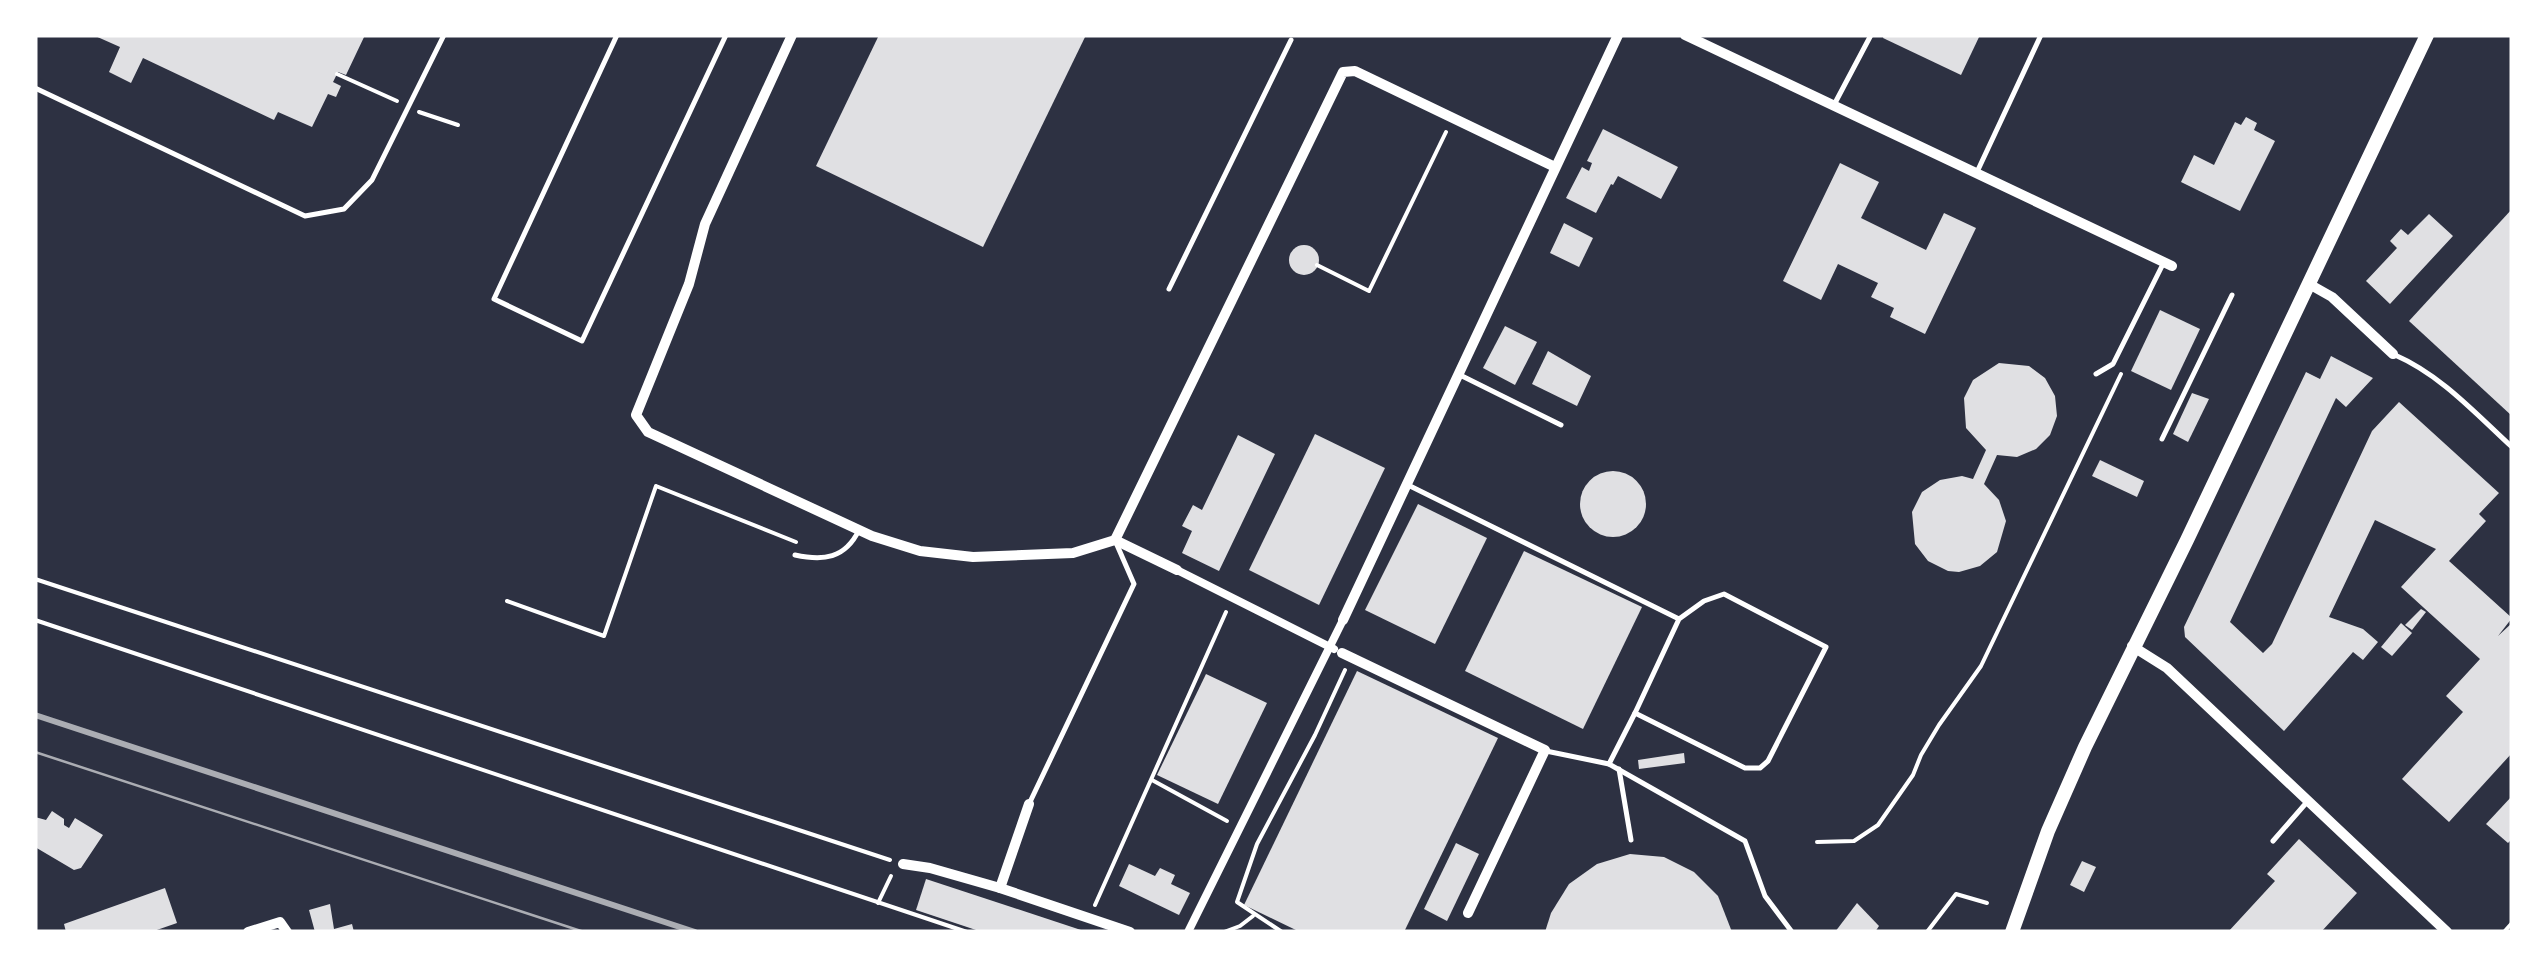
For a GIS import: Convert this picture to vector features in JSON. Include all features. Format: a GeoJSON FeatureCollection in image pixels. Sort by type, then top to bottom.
{"type":"FeatureCollection","features":[{"type":"Feature","properties":{"kind":"main road"},"geometry":{"type":"LineString","coordinates":[[2012,932],[2048,831],[2132,646],[2172,572],[2427,35]]}},
{"type":"Feature","properties":{"kind":"street"},"geometry":{"type":"LineString","coordinates":[[792,35],[705,224],[689,284],[636,415],[648,432],[859,530],[920,552],[973,557],[1073,552],[1115,540],[1545,750],[1468,913]]}},
{"type":"Feature","properties":{"kind":"street"},"geometry":{"type":"LineString","coordinates":[[1188,932],[1343,620],[1618,35]]}},
{"type":"Feature","properties":{"kind":"street"},"geometry":{"type":"LineString","coordinates":[[1685,35],[2168,264]]}},
{"type":"Feature","properties":{"kind":"street"},"geometry":{"type":"LineString","coordinates":[[1115,540],[1340,75],[1355,71],[1556,166]]}},
{"type":"Feature","properties":{"kind":"street"},"geometry":{"type":"LineString","coordinates":[[2309,284],[2332,297],[2393,354]]}},
{"type":"Feature","properties":{"kind":"street"},"geometry":{"type":"LineString","coordinates":[[2132,646],[2168,668],[2447,932]]}},
{"type":"Feature","properties":{"kind":"street"},"geometry":{"type":"LineString","coordinates":[[1000,888],[1028,804]]}},
{"type":"Feature","properties":{"kind":"street"},"geometry":{"type":"LineString","coordinates":[[903,864],[1000,888],[1130,932]]}},
{"type":"Feature","properties":{"kind":"street"},"geometry":{"type":"LineString","coordinates":[[248,932],[284,927]]}},
{"type":"Feature","properties":{"kind":"lane"},"geometry":{"type":"LineString","coordinates":[[35,88],[305,216],[344,209],[372,180],[444,35]]}},
{"type":"Feature","properties":{"kind":"lane"},"geometry":{"type":"LineString","coordinates":[[617,35],[494,300],[582,340],[726,35]]}},
{"type":"Feature","properties":{"kind":"lane"},"geometry":{"type":"LineString","coordinates":[[1833,106],[1870,35]]}},
{"type":"Feature","properties":{"kind":"lane"},"geometry":{"type":"LineString","coordinates":[[1976,174],[2041,35]]}},
{"type":"Feature","properties":{"kind":"lane"},"geometry":{"type":"LineString","coordinates":[[1169,289],[1290,40]]}},
{"type":"Feature","properties":{"kind":"lane"},"geometry":{"type":"LineString","coordinates":[[2096,374],[2114,364],[2168,264]]}},
{"type":"Feature","properties":{"kind":"lane"},"geometry":{"type":"LineString","coordinates":[[2162,439],[2232,295]]}},
{"type":"Feature","properties":{"kind":"lane"},"geometry":{"type":"LineString","coordinates":[[2393,354],[2434,377],[2512,447]]}},
{"type":"Feature","properties":{"kind":"lane"},"geometry":{"type":"LineString","coordinates":[[1458,373],[1561,426]]}},
{"type":"Feature","properties":{"kind":"lane"},"geometry":{"type":"LineString","coordinates":[[1405,484],[1679,619]]}},
{"type":"Feature","properties":{"kind":"lane"},"geometry":{"type":"LineString","coordinates":[[794,555],[826,559],[838,554],[859,530]]}},
{"type":"Feature","properties":{"kind":"lane"},"geometry":{"type":"LineString","coordinates":[[1028,804],[1134,584],[1115,540]]}},
{"type":"Feature","properties":{"kind":"lane"},"geometry":{"type":"LineString","coordinates":[[1610,764],[1679,619],[1704,601],[1724,594],[1826,647],[1768,762],[1760,768],[1745,768],[1636,713]]}},
{"type":"Feature","properties":{"kind":"lane"},"geometry":{"type":"LineString","coordinates":[[1545,750],[1610,764],[1745,841],[1765,896],[1792,932]]}},
{"type":"Feature","properties":{"kind":"lane"},"geometry":{"type":"LineString","coordinates":[[1619,769],[1632,840]]}},
{"type":"Feature","properties":{"kind":"lane"},"geometry":{"type":"LineString","coordinates":[[2272,841],[2308,801]]}},
{"type":"Feature","properties":{"kind":"path"},"geometry":{"type":"LineString","coordinates":[[1318,266],[1369,290],[1452,119]]}},
{"type":"Feature","properties":{"kind":"path"},"geometry":{"type":"LineString","coordinates":[[1817,842],[1854,841],[1878,825],[1914,775],[1939,725],[1981,666],[2121,372]]}},
{"type":"Feature","properties":{"kind":"path"},"geometry":{"type":"LineString","coordinates":[[508,601],[604,636],[656,486],[800,544]]}},
{"type":"Feature","properties":{"kind":"path"},"geometry":{"type":"LineString","coordinates":[[35,579],[903,864],[888,880],[878,902]]}},
{"type":"Feature","properties":{"kind":"path"},"geometry":{"type":"LineString","coordinates":[[1089,918],[1233,598]]}},
{"type":"Feature","properties":{"kind":"path"},"geometry":{"type":"LineString","coordinates":[[35,620],[967,932]]}},
{"type":"Feature","properties":{"kind":"path"},"geometry":{"type":"LineString","coordinates":[[1282,932],[1237,902],[1256,844],[1315,736],[1346,655]]}},
{"type":"Feature","properties":{"kind":"path"},"geometry":{"type":"LineString","coordinates":[[1152,780],[1240,828]]}},
{"type":"Feature","properties":{"kind":"path"},"geometry":{"type":"LineString","coordinates":[[1927,932],[1956,894],[1987,903]]}},
{"type":"Feature","properties":{"kind":"path"},"geometry":{"type":"LineString","coordinates":[[1224,932],[1253,916]]}},
{"type":"Feature","properties":{"kind":"path"},"geometry":{"type":"LineString","coordinates":[[2504,932],[2512,923]]}},
{"type":"Feature","properties":{"kind":"building"},"geometry":{"type":"Polygon","coordinates":[[[93,35],[365,35],[346,75],[338,72],[333,82],[341,86],[336,97],[328,94],[312,127],[278,112],[274,120],[143,58],[131,83],[109,72],[120,47],[93,35]]]}},
{"type":"Feature","properties":{"kind":"building"},"geometry":{"type":"Polygon","coordinates":[[[879,35],[1086,35],[983,247],[816,166],[879,35]]]}},
{"type":"Feature","properties":{"kind":"building"},"geometry":{"type":"Polygon","coordinates":[[[1980,35],[1961,75],[1883,38],[1980,35]]]}},
{"type":"Feature","properties":{"kind":"building"},"geometry":{"type":"Polygon","coordinates":[[[2246,117],[2257,123],[2254,130],[2275,141],[2240,211],[2181,182],[2194,155],[2214,165],[2235,122],[2241,125],[2246,117]]]}},
{"type":"Feature","properties":{"kind":"building"},"geometry":{"type":"Polygon","coordinates":[[[1603,129],[1678,167],[1661,199],[1618,176],[1596,213],[1566,198],[1582,167],[1589,171],[1592,163],[1587,161],[1603,129]]]}},
{"type":"Feature","properties":{"kind":"building"},"geometry":{"type":"Polygon","coordinates":[[[1840,163],[1879,182],[1861,218],[1926,250],[1944,213],[1976,228],[1925,334],[1890,317],[1894,308],[1871,297],[1878,283],[1838,264],[1821,300],[1783,281],[1840,163]]]}},
{"type":"Feature","properties":{"kind":"building"},"geometry":{"type":"Polygon","coordinates":[[[2512,209],[2512,416],[2409,321],[2512,209]]]}},
{"type":"Feature","properties":{"kind":"building"},"geometry":{"type":"Polygon","coordinates":[[[2429,214],[2453,236],[2390,304],[2366,281],[2397,248],[2390,241],[2401,229],[2408,235],[2429,214]]]}},
{"type":"Feature","properties":{"kind":"building"},"geometry":{"type":"Polygon","coordinates":[[[1564,223],[1593,238],[1579,267],[1550,253],[1564,223]]]}},
{"type":"Feature","properties":{"kind":"building"},"geometry":{"type":"Polygon","coordinates":[[[1304,245],[1318,254],[1319,260],[1310,274],[1304,275],[1290,266],[1289,260],[1298,246],[1304,245]]]}},
{"type":"Feature","properties":{"kind":"building"},"geometry":{"type":"Polygon","coordinates":[[[2160,310],[2200,329],[2171,390],[2131,371],[2160,310]]]}},
{"type":"Feature","properties":{"kind":"building"},"geometry":{"type":"Polygon","coordinates":[[[1505,326],[1537,342],[1515,385],[1483,368],[1505,326]]]}},
{"type":"Feature","properties":{"kind":"building"},"geometry":{"type":"Polygon","coordinates":[[[1548,351],[1591,376],[1577,406],[1532,384],[1548,351]]]}},
{"type":"Feature","properties":{"kind":"building"},"geometry":{"type":"Polygon","coordinates":[[[2331,356],[2373,378],[2346,407],[2336,398],[2230,622],[2263,653],[2272,644],[2372,431],[2399,402],[2499,493],[2479,514],[2486,521],[2449,561],[2512,618],[2498,636],[2512,623],[2512,753],[2449,822],[2402,779],[2463,712],[2446,696],[2480,659],[2401,587],[2436,549],[2375,520],[2329,617],[2363,629],[2378,642],[2363,660],[2353,652],[2284,731],[2185,637],[2184,627],[2306,372],[2320,379],[2331,356]]]}},
{"type":"Feature","properties":{"kind":"building"},"geometry":{"type":"Polygon","coordinates":[[[1999,363],[2029,366],[2045,378],[2055,396],[2057,416],[2050,435],[2036,449],[2017,457],[1997,455],[1984,484],[1999,500],[2006,521],[1997,552],[1980,566],[1948,571],[1928,561],[1915,544],[1912,512],[1922,492],[1940,480],[1962,476],[1973,479],[1986,450],[1966,428],[1964,398],[1973,380],[1999,363]]]}},
{"type":"Feature","properties":{"kind":"building"},"geometry":{"type":"Polygon","coordinates":[[[2192,393],[2209,399],[2188,442],[2173,434],[2192,393]]]}},
{"type":"Feature","properties":{"kind":"building"},"geometry":{"type":"Polygon","coordinates":[[[1315,434],[1385,468],[1319,605],[1249,570],[1315,434]]]}},
{"type":"Feature","properties":{"kind":"building"},"geometry":{"type":"Polygon","coordinates":[[[1238,435],[1275,454],[1219,571],[1182,553],[1192,531],[1182,526],[1193,505],[1202,510],[1238,435]]]}},
{"type":"Feature","properties":{"kind":"building"},"geometry":{"type":"Polygon","coordinates":[[[2100,460],[2144,481],[2137,497],[2092,476],[2100,460]]]}},
{"type":"Feature","properties":{"kind":"building"},"geometry":{"type":"Polygon","coordinates":[[[1613,471],[1636,481],[1646,504],[1636,527],[1613,537],[1590,527],[1580,504],[1590,481],[1613,471]]]}},
{"type":"Feature","properties":{"kind":"building"},"geometry":{"type":"Polygon","coordinates":[[[1418,504],[1487,538],[1435,644],[1365,610],[1418,504]]]}},
{"type":"Feature","properties":{"kind":"building"},"geometry":{"type":"Polygon","coordinates":[[[1524,551],[1642,607],[1583,729],[1465,671],[1524,551]]]}},
{"type":"Feature","properties":{"kind":"building"},"geometry":{"type":"Polygon","coordinates":[[[2421,609],[2426,612],[2412,630],[2405,625],[2421,609]]]}},
{"type":"Feature","properties":{"kind":"building"},"geometry":{"type":"Polygon","coordinates":[[[2401,623],[2412,633],[2392,656],[2381,647],[2401,623]]]}},
{"type":"Feature","properties":{"kind":"building"},"geometry":{"type":"Polygon","coordinates":[[[1357,671],[1498,738],[1404,932],[1300,932],[1244,905],[1357,671]]]}},
{"type":"Feature","properties":{"kind":"building"},"geometry":{"type":"Polygon","coordinates":[[[1206,674],[1267,703],[1218,804],[1157,775],[1206,674]]]}},
{"type":"Feature","properties":{"kind":"building"},"geometry":{"type":"Polygon","coordinates":[[[1684,753],[1685,763],[1639,769],[1638,760],[1684,753]]]}},
{"type":"Feature","properties":{"kind":"building"},"geometry":{"type":"Polygon","coordinates":[[[2512,796],[2512,839],[2508,843],[2486,824],[2512,796]]]}},
{"type":"Feature","properties":{"kind":"building"},"geometry":{"type":"Polygon","coordinates":[[[52,811],[69,828],[75,818],[103,835],[81,868],[74,870],[35,847],[35,817],[46,820],[52,811]]]}},
{"type":"Feature","properties":{"kind":"building"},"geometry":{"type":"Polygon","coordinates":[[[2299,839],[2357,893],[2321,932],[2228,932],[2275,881],[2267,874],[2299,839]]]}},
{"type":"Feature","properties":{"kind":"building"},"geometry":{"type":"Polygon","coordinates":[[[1456,843],[1479,854],[1447,921],[1424,909],[1456,843]]]}},
{"type":"Feature","properties":{"kind":"building"},"geometry":{"type":"Polygon","coordinates":[[[1630,854],[1664,857],[1694,872],[1718,896],[1732,932],[1545,932],[1551,913],[1569,884],[1597,864],[1630,854]]]}},
{"type":"Feature","properties":{"kind":"building"},"geometry":{"type":"Polygon","coordinates":[[[2082,861],[2096,867],[2084,892],[2070,885],[2082,861]]]}},
{"type":"Feature","properties":{"kind":"building"},"geometry":{"type":"Polygon","coordinates":[[[1129,864],[1155,876],[1160,868],[1175,875],[1171,884],[1190,893],[1179,915],[1119,886],[1129,864]]]}},
{"type":"Feature","properties":{"kind":"building"},"geometry":{"type":"Polygon","coordinates":[[[926,879],[1084,932],[982,932],[916,910],[926,879]]]}},
{"type":"Feature","properties":{"kind":"building"},"geometry":{"type":"Polygon","coordinates":[[[165,888],[177,923],[151,932],[66,932],[64,924],[165,888]]]}},
{"type":"Feature","properties":{"kind":"building"},"geometry":{"type":"Polygon","coordinates":[[[1857,903],[1879,926],[1875,932],[1835,932],[1857,903]]]}},
{"type":"Feature","properties":{"kind":"building"},"geometry":{"type":"Polygon","coordinates":[[[330,904],[334,929],[352,924],[354,932],[315,932],[309,910],[330,904]]]}},
{"type":"Feature","properties":{"kind":"tram line"},"geometry":{"type":"LineString","coordinates":[[35,752],[584,932]]}},
{"type":"Feature","properties":{"kind":"railway"},"geometry":{"type":"LineString","coordinates":[[35,715],[695,932]]}}]}
